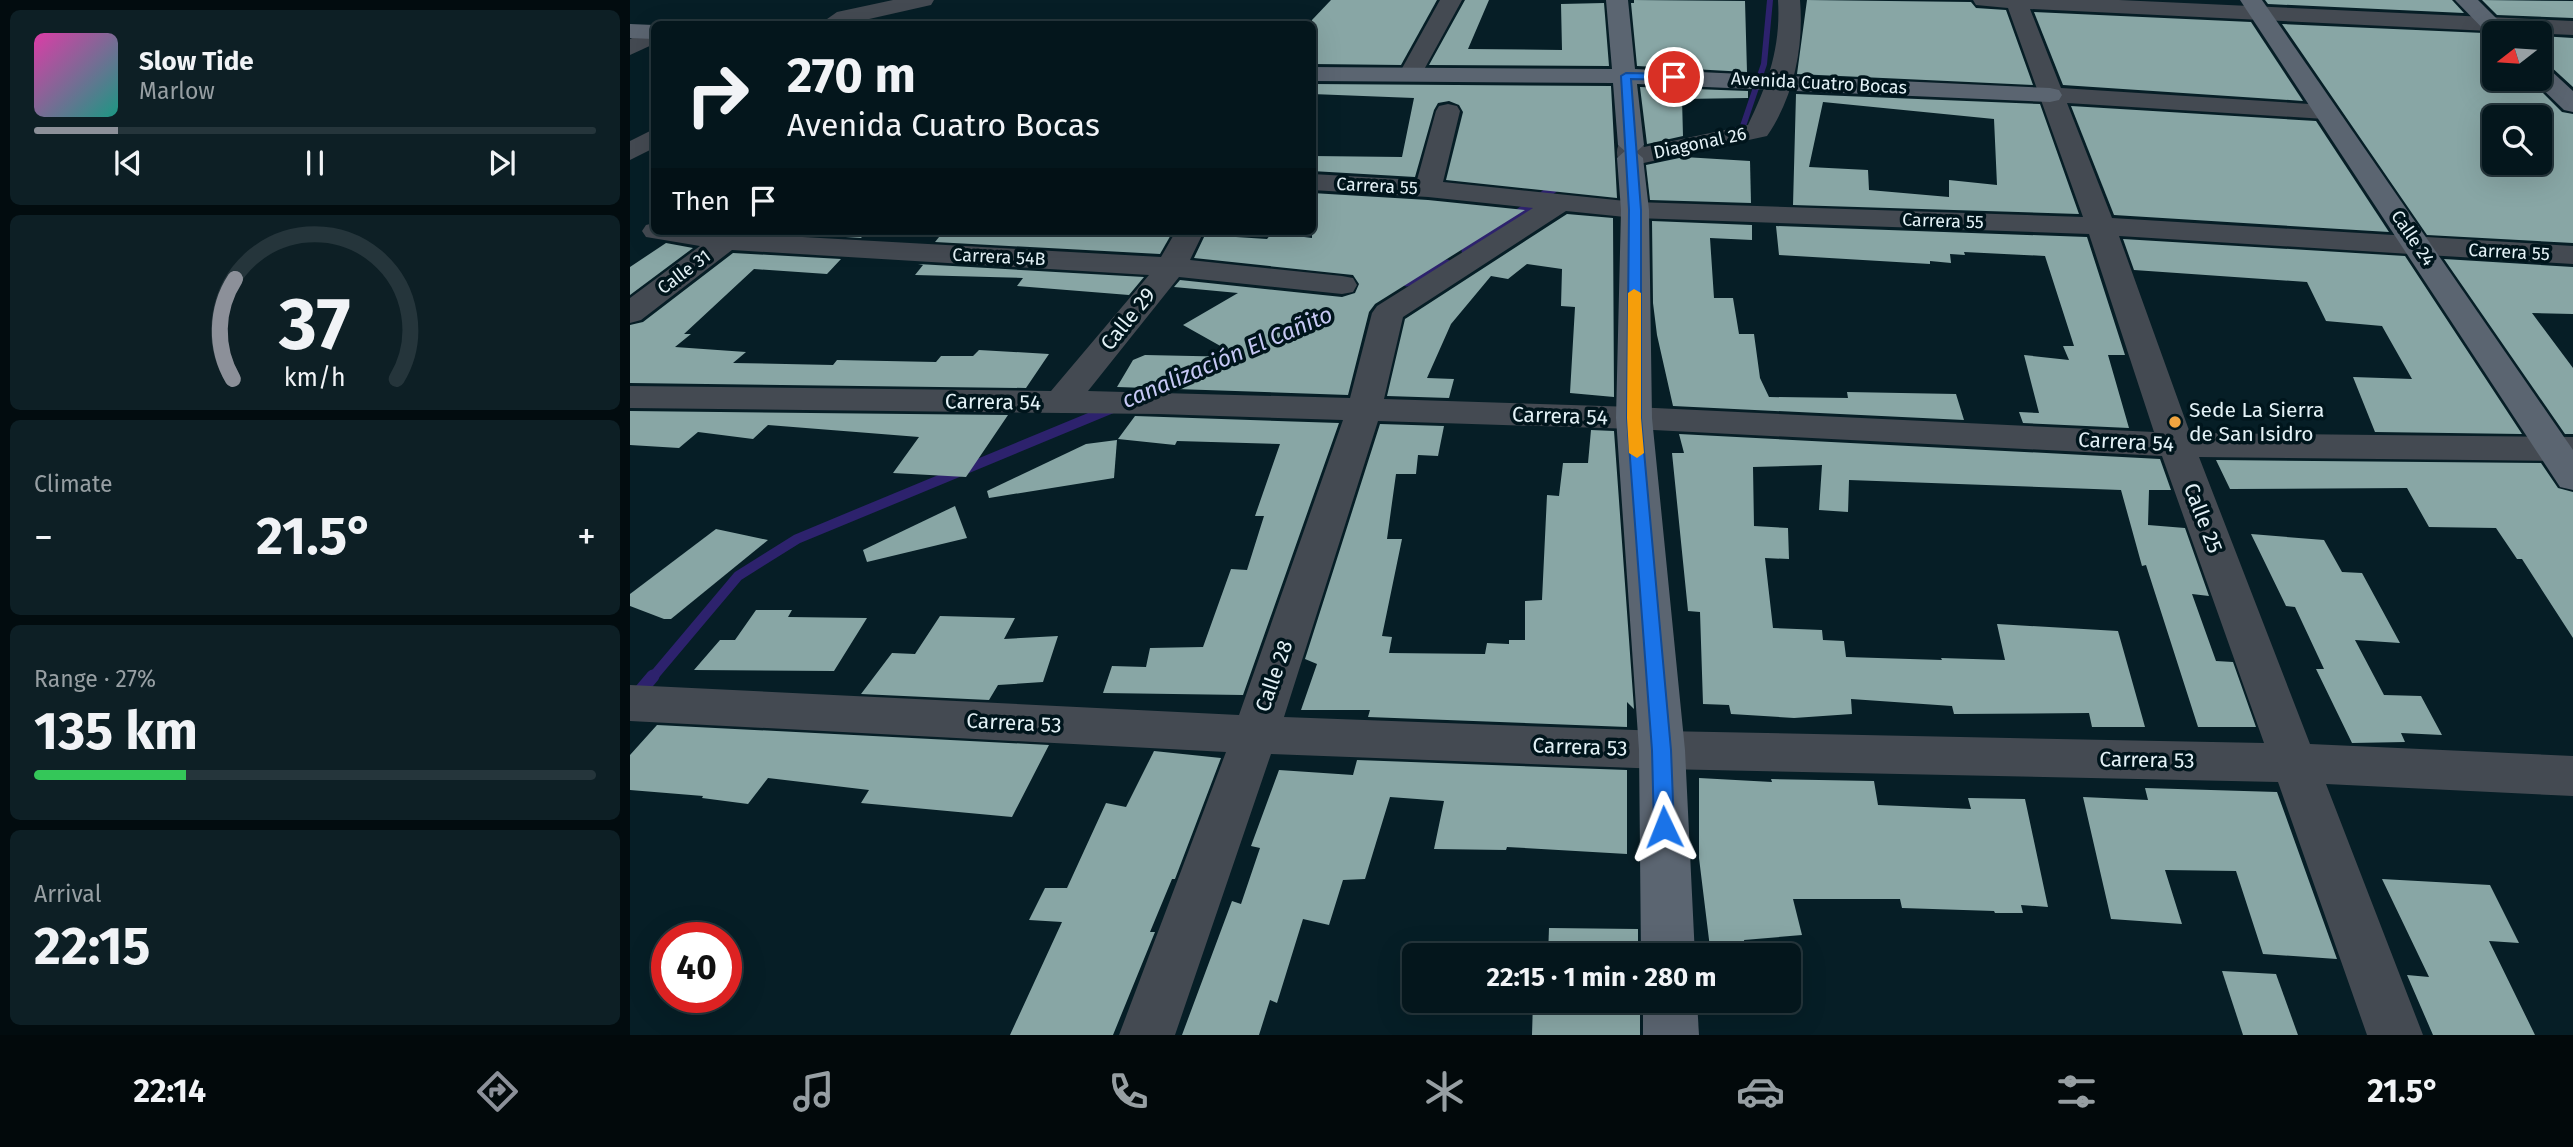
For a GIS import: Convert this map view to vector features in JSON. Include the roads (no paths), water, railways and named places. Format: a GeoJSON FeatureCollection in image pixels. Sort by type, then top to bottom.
{"type":"FeatureCollection","features":[{"type":"Feature","properties":{"kind":"street"},"geometry":{"type":"LineString","coordinates":[[838,21],[922,0]]}},
{"type":"Feature","properties":{"kind":"street"},"geometry":{"type":"LineString","coordinates":[[1412,72],[1451,0]]}},
{"type":"Feature","properties":{"kind":"street"},"geometry":{"type":"LineString","coordinates":[[1617,0],[1626,76],[1635,210],[1634,418],[1662,750],[1668,943]]}},
{"type":"Feature","properties":{"kind":"street","name":"Diagonal 26"},"geometry":{"type":"LineString","coordinates":[[1631,152],[1758,131],[1771,80],[1793,30],[1789,0]]}},
{"type":"Feature","properties":{"kind":"street"},"geometry":{"type":"LineString","coordinates":[[1984,0],[2255,6],[2482,27]]}},
{"type":"Feature","properties":{"kind":"street"},"geometry":{"type":"LineString","coordinates":[[2466,0],[2488,21]]}},
{"type":"Feature","properties":{"kind":"street","name":"Calle 25"},"geometry":{"type":"LineString","coordinates":[[2016,1],[2101,226],[2176,445],[2395,1035]]}},
{"type":"Feature","properties":{"kind":"street","name":"Calle 24"},"geometry":{"type":"LineString","coordinates":[[2255,6],[2325,112],[2562,448],[2573,478]]}},
{"type":"Feature","properties":{"kind":"street"},"geometry":{"type":"LineString","coordinates":[[2552,28],[2573,28]]}},
{"type":"Feature","properties":{"kind":"street"},"geometry":{"type":"LineString","coordinates":[[630,32],[651,34]]}},
{"type":"Feature","properties":{"kind":"street"},"geometry":{"type":"LineString","coordinates":[[630,48],[651,36]]}},
{"type":"Feature","properties":{"kind":"street","name":"Avenida Cuatro Bocas"},"geometry":{"type":"LineString","coordinates":[[1316,74],[1412,72],[1721,78],[2325,112]]}},
{"type":"Feature","properties":{"kind":"street"},"geometry":{"type":"LineString","coordinates":[[2552,85],[2573,105]]}},
{"type":"Feature","properties":{"kind":"street"},"geometry":{"type":"LineString","coordinates":[[1428,189],[1448,111]]}},
{"type":"Feature","properties":{"kind":"street"},"geometry":{"type":"LineString","coordinates":[[630,128],[651,135]]}},
{"type":"Feature","properties":{"kind":"street"},"geometry":{"type":"LineString","coordinates":[[630,152],[651,138]]}},
{"type":"Feature","properties":{"kind":"street","name":"Carrera 55"},"geometry":{"type":"LineString","coordinates":[[1316,182],[1428,189],[1635,210],[2101,226],[2573,255]]}},
{"type":"Feature","properties":{"kind":"street","name":"Calle 28"},"geometry":{"type":"LineString","coordinates":[[1147,1035],[1255,736],[1364,410],[1388,313],[1560,203]]}},
{"type":"Feature","properties":{"kind":"street","name":"Carrera 54B"},"geometry":{"type":"LineString","coordinates":[[630,227],[651,230]]}},
{"type":"Feature","properties":{"kind":"street","name":"Calle 29"},"geometry":{"type":"LineString","coordinates":[[1060,403],[1171,267],[1188,235]]}},
{"type":"Feature","properties":{"kind":"street","name":"Carrera 54B"},"geometry":{"type":"LineString","coordinates":[[732,236],[1171,267],[1342,285]]}},
{"type":"Feature","properties":{"kind":"street","name":"Calle 31"},"geometry":{"type":"LineString","coordinates":[[630,313],[732,236]]}},
{"type":"Feature","properties":{"kind":"street","name":"Carrera 54"},"geometry":{"type":"LineString","coordinates":[[630,397],[1158,403],[1634,418],[2176,445],[2562,448]]}},
{"type":"Feature","properties":{"kind":"street","name":"Carrera 53"},"geometry":{"type":"LineString","coordinates":[[637,703],[1255,736],[1662,750],[2295,763],[2573,776]]}},
{"type":"Feature","properties":{"kind":"street"},"geometry":{"type":"LineString","coordinates":[[1670,1013],[1671,1035]]}},
{"type":"Feature","properties":{"kind":"waterway","name":"canalización El Cañito"},"geometry":{"type":"LineString","coordinates":[[1732,131],[1742,129],[1764,64],[1770,0]]}},
{"type":"Feature","properties":{"kind":"waterway","name":"canalización El Cañito"},"geometry":{"type":"LineString","coordinates":[[1466,251],[1561,183]]}},
{"type":"Feature","properties":{"kind":"waterway","name":"canalización El Cañito"},"geometry":{"type":"LineString","coordinates":[[1407,282],[1447,264]]}},
{"type":"Feature","properties":{"kind":"waterway","name":"canalización El Cañito"},"geometry":{"type":"LineString","coordinates":[[1142,396],[1171,384]]}},
{"type":"Feature","properties":{"kind":"waterway","name":"canalización El Cañito"},"geometry":{"type":"LineString","coordinates":[[1137,398],[1146,394]]}},
{"type":"Feature","properties":{"kind":"waterway","name":"canalización El Cañito"},"geometry":{"type":"LineString","coordinates":[[652,678],[738,576],[797,539],[1113,408]]}},
{"type":"Feature","properties":{"kind":"waterway","name":"canalización El Cañito"},"geometry":{"type":"LineString","coordinates":[[630,703],[653,676]]}},
{"type":"Feature","properties":{"kind":"place","name":"Sede La Sierra de San Isidro"},"geometry":{"type":"Point","coordinates":[2175,422]}}]}
